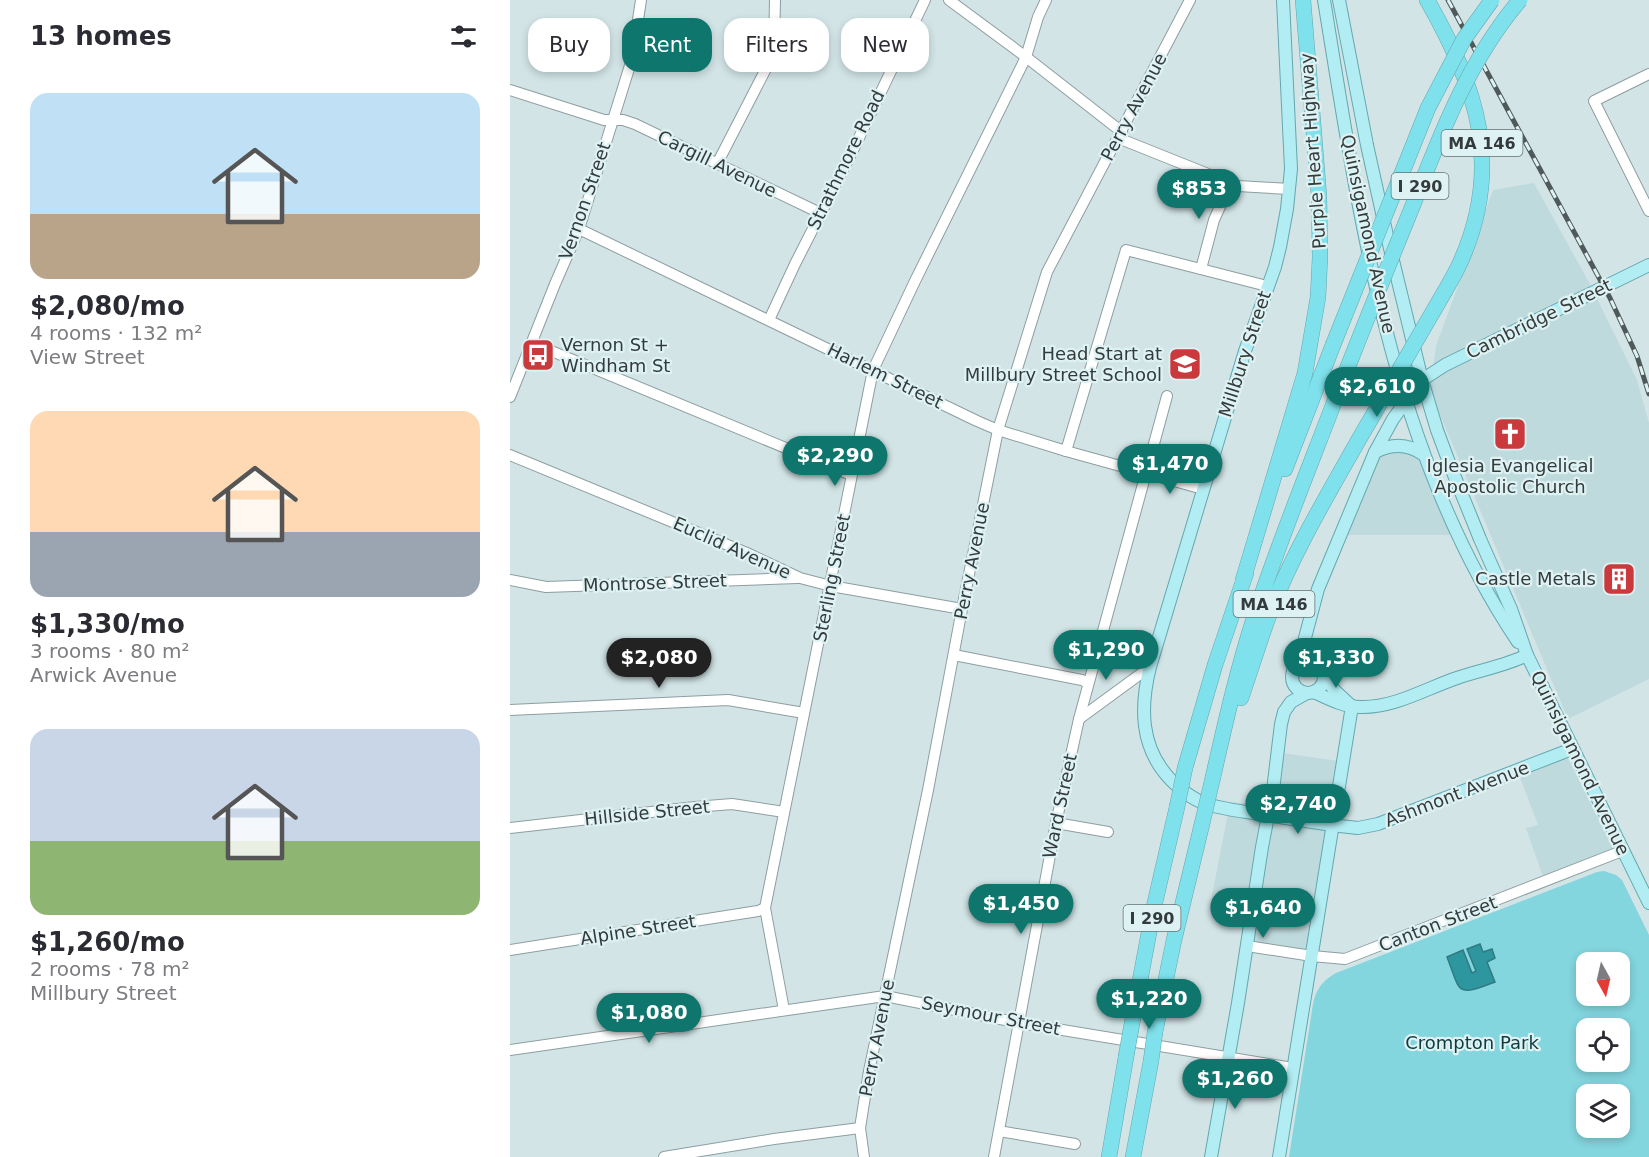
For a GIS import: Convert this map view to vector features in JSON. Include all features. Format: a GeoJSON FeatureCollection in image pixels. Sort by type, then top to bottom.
{"type":"FeatureCollection","features":[{"type":"Feature","properties":{"kind":"highway","name":"Purple Heart Highway"},"geometry":{"type":"LineString","coordinates":[[1243,580],[1302,383],[1318,297],[1319,196],[1303,0]]}},
{"type":"Feature","properties":{"kind":"highway","name":"MA 146"},"geometry":{"type":"LineString","coordinates":[[1213,777],[1271,610],[1308,531],[1445,291],[1471,234],[1479,204],[1482,165],[1481,138],[1474,102],[1462,67],[1428,0]]}},
{"type":"Feature","properties":{"kind":"highway","name":"I 290"},"geometry":{"type":"LineString","coordinates":[[1109,1157],[1155,901],[1185,768],[1215,664],[1243,580],[1333,345],[1428,108],[1464,39],[1492,0]]}},
{"type":"Feature","properties":{"kind":"highway","name":"I 290"},"geometry":{"type":"LineString","coordinates":[[1134,1157],[1155,1032],[1174,940],[1230,702],[1270,571],[1342,382],[1451,110],[1476,64],[1520,0]]}},
{"type":"Feature","properties":{"kind":"main road","name":"Millbury Street"},"geometry":{"type":"LineString","coordinates":[[1268,815],[1203,803],[1183,792],[1165,774],[1151,750],[1144,722],[1144,700],[1150,667],[1203,489],[1245,351],[1280,247],[1289,189],[1290,149],[1283,0]]}},
{"type":"Feature","properties":{"kind":"main road","name":"Quinsigamond Avenue"},"geometry":{"type":"LineString","coordinates":[[1324,0],[1370,262],[1406,400],[1424,455],[1450,518],[1499,614],[1527,655]]}},
{"type":"Feature","properties":{"kind":"main road","name":"Quinsigamond Avenue"},"geometry":{"type":"LineString","coordinates":[[1340,0],[1385,230],[1422,380],[1449,465],[1511,609],[1527,655],[1649,903]]}},
{"type":"Feature","properties":{"kind":"main road","name":"Cambridge Street"},"geometry":{"type":"LineString","coordinates":[[1298,664],[1318,589],[1366,471],[1406,400],[1422,380],[1445,365],[1649,265]]}},
{"type":"Feature","properties":{"kind":"main road"},"geometry":{"type":"LineString","coordinates":[[1375,452],[1397,445],[1414,448],[1424,455]]}},
{"type":"Feature","properties":{"kind":"main road"},"geometry":{"type":"LineString","coordinates":[[1308,624],[1315,662]]}},
{"type":"Feature","properties":{"kind":"main road"},"geometry":{"type":"LineString","coordinates":[[1352,706],[1335,691],[1324,676],[1321,667],[1315,662],[1307,660],[1298,664],[1292,672],[1292,681],[1298,690],[1310,692],[1340,704],[1352,706],[1368,707],[1390,703],[1444,682],[1527,655]]}},
{"type":"Feature","properties":{"kind":"main road"},"geometry":{"type":"LineString","coordinates":[[1211,1157],[1273,790],[1281,723],[1284,712],[1292,702],[1321,685],[1324,676]]}},
{"type":"Feature","properties":{"kind":"main road"},"geometry":{"type":"LineString","coordinates":[[1279,1157],[1352,706]]}},
{"type":"Feature","properties":{"kind":"main road","name":"Ashmont Avenue"},"geometry":{"type":"LineString","coordinates":[[1268,815],[1358,828],[1378,824],[1572,749]]}},
{"type":"Feature","properties":{"kind":"street","name":"Vernon Street"},"geometry":{"type":"LineString","coordinates":[[511,391],[579,229],[632,58],[641,0]]}},
{"type":"Feature","properties":{"kind":"street"},"geometry":{"type":"LineString","coordinates":[[717,164],[771,59],[774,47],[775,0]]}},
{"type":"Feature","properties":{"kind":"street","name":"Strathmore Road"},"geometry":{"type":"LineString","coordinates":[[769,320],[925,0]]}},
{"type":"Feature","properties":{"kind":"street"},"geometry":{"type":"LineString","coordinates":[[948,0],[1026,57],[1120,135],[1230,184],[1289,189]]}},
{"type":"Feature","properties":{"kind":"street","name":"Sterling Street"},"geometry":{"type":"LineString","coordinates":[[784,1010],[765,908],[873,370],[1026,57],[1038,16],[1046,0]]}},
{"type":"Feature","properties":{"kind":"street","name":"Perry Avenue"},"geometry":{"type":"LineString","coordinates":[[864,1157],[860,1128],[869,1071],[928,790],[999,430],[1047,272],[1190,0]]}},
{"type":"Feature","properties":{"kind":"street"},"geometry":{"type":"LineString","coordinates":[[1649,74],[1594,101],[1649,211]]}},
{"type":"Feature","properties":{"kind":"street","name":"Cargill Avenue"},"geometry":{"type":"LineString","coordinates":[[510,90],[604,120],[622,120],[635,124],[820,213]]}},
{"type":"Feature","properties":{"kind":"street"},"geometry":{"type":"LineString","coordinates":[[1201,269],[1214,220],[1230,184]]}},
{"type":"Feature","properties":{"kind":"street","name":"Harlem Street"},"geometry":{"type":"LineString","coordinates":[[579,229],[977,421],[1066,451],[1203,489]]}},
{"type":"Feature","properties":{"kind":"street"},"geometry":{"type":"LineString","coordinates":[[1066,451],[1126,250],[1267,286]]}},
{"type":"Feature","properties":{"kind":"street"},"geometry":{"type":"LineString","coordinates":[[532,343],[851,475]]}},
{"type":"Feature","properties":{"kind":"street","name":"Ward Street"},"geometry":{"type":"LineString","coordinates":[[994,1157],[1056,823],[1079,719],[1167,396]]}},
{"type":"Feature","properties":{"kind":"street","name":"Euclid Avenue"},"geometry":{"type":"LineString","coordinates":[[510,455],[707,536],[800,578],[831,586],[962,609]]}},
{"type":"Feature","properties":{"kind":"street","name":"Montrose Street"},"geometry":{"type":"LineString","coordinates":[[510,580],[546,587],[800,578]]}},
{"type":"Feature","properties":{"kind":"street"},"geometry":{"type":"LineString","coordinates":[[954,655],[1088,683]]}},
{"type":"Feature","properties":{"kind":"street"},"geometry":{"type":"LineString","coordinates":[[1079,719],[1150,667]]}},
{"type":"Feature","properties":{"kind":"street"},"geometry":{"type":"LineString","coordinates":[[510,710],[728,700],[804,713]]}},
{"type":"Feature","properties":{"kind":"street","name":"Hillside Street"},"geometry":{"type":"LineString","coordinates":[[510,828],[732,804],[784,812]]}},
{"type":"Feature","properties":{"kind":"street"},"geometry":{"type":"LineString","coordinates":[[1056,823],[1108,832]]}},
{"type":"Feature","properties":{"kind":"street","name":"Canton Street"},"geometry":{"type":"LineString","coordinates":[[1247,946],[1345,959],[1622,851]]}},
{"type":"Feature","properties":{"kind":"street","name":"Alpine Street"},"geometry":{"type":"LineString","coordinates":[[510,950],[619,934],[765,908]]}},
{"type":"Feature","properties":{"kind":"street","name":"Seymour Street"},"geometry":{"type":"LineString","coordinates":[[510,1050],[885,996],[1020,1023],[1293,1068]]}},
{"type":"Feature","properties":{"kind":"street"},"geometry":{"type":"LineString","coordinates":[[664,1157],[860,1128]]}},
{"type":"Feature","properties":{"kind":"street"},"geometry":{"type":"LineString","coordinates":[[999,1131],[1075,1144]]}},
{"type":"Feature","properties":{"kind":"shaded area"},"geometry":{"type":"Polygon","coordinates":[[[1534,183],[1590,284],[1637,380],[1649,423],[1649,679],[1568,719],[1430,391],[1436,346],[1493,190],[1534,183]]]}},
{"type":"Feature","properties":{"kind":"shaded area"},"geometry":{"type":"Polygon","coordinates":[[[1406,449],[1420,455],[1453,535],[1345,535],[1379,454],[1406,449]]]}},
{"type":"Feature","properties":{"kind":"shaded area"},"geometry":{"type":"Polygon","coordinates":[[[1563,748],[1614,850],[1543,877],[1526,828],[1538,825],[1516,767],[1563,748]]]}},
{"type":"Feature","properties":{"kind":"shaded area"},"geometry":{"type":"Polygon","coordinates":[[[1282,753],[1346,762],[1317,954],[1249,942],[1253,915],[1210,906],[1230,802],[1273,806],[1282,753]]]}},
{"type":"Feature","properties":{"kind":"shaded area"},"geometry":{"type":"Polygon","coordinates":[[[1480,944],[1483,952],[1492,949],[1495,958],[1487,962],[1495,982],[1473,989],[1461,989],[1447,957],[1463,950],[1472,973],[1476,971],[1467,949],[1480,944]]]}},
{"type":"Feature","properties":{"kind":"green space","name":"Crompton Park"},"geometry":{"type":"Polygon","coordinates":[[[1604,871],[1616,875],[1622,880],[1649,935],[1649,1157],[1289,1157],[1313,1004],[1318,989],[1336,973],[1597,872],[1604,871]]]}},
{"type":"Feature","properties":{"kind":"railway"},"geometry":{"type":"LineString","coordinates":[[1448,0],[1610,298],[1637,356],[1649,394]]}},
{"type":"Feature","properties":{"kind":"place","name":"Vernon St + Windham St"},"geometry":{"type":"Point","coordinates":[538,355]}},
{"type":"Feature","properties":{"kind":"place","name":"Head Start at Millbury Street School"},"geometry":{"type":"Point","coordinates":[1185,364]}},
{"type":"Feature","properties":{"kind":"place","name":"Iglesia Evangelical Apostolic Church"},"geometry":{"type":"Point","coordinates":[1510,434]}},
{"type":"Feature","properties":{"kind":"place","name":"Castle Metals"},"geometry":{"type":"Point","coordinates":[1619,579]}}]}
